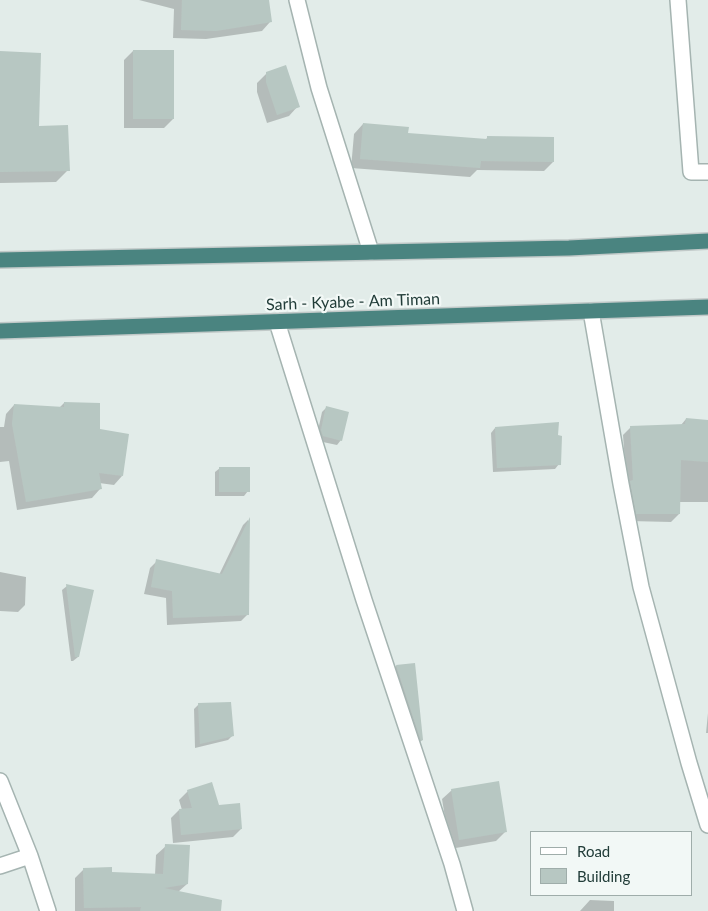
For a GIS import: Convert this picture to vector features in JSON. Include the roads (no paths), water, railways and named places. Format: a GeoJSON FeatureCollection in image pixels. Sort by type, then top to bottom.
{"type":"FeatureCollection","features":[{"type":"Feature","properties":{"kind":"highway"},"geometry":{"type":"LineString","coordinates":[[0,260],[569,248],[708,241]]}},
{"type":"Feature","properties":{"kind":"highway","name":"Sarh - Kyabe - Am Timan"},"geometry":{"type":"LineString","coordinates":[[0,330],[708,307]]}},
{"type":"Feature","properties":{"kind":"street"},"geometry":{"type":"LineString","coordinates":[[297,0],[319,88],[371,252]]}},
{"type":"Feature","properties":{"kind":"street"},"geometry":{"type":"LineString","coordinates":[[678,0],[691,172],[708,172]]}},
{"type":"Feature","properties":{"kind":"street"},"geometry":{"type":"LineString","coordinates":[[591,312],[641,587],[708,825]]}},
{"type":"Feature","properties":{"kind":"street"},"geometry":{"type":"LineString","coordinates":[[277,322],[358,581],[452,864],[465,911]]}},
{"type":"Feature","properties":{"kind":"street"},"geometry":{"type":"LineString","coordinates":[[0,781],[30,856],[48,911]]}},
{"type":"Feature","properties":{"kind":"street"},"geometry":{"type":"LineString","coordinates":[[0,866],[30,856]]}}]}
